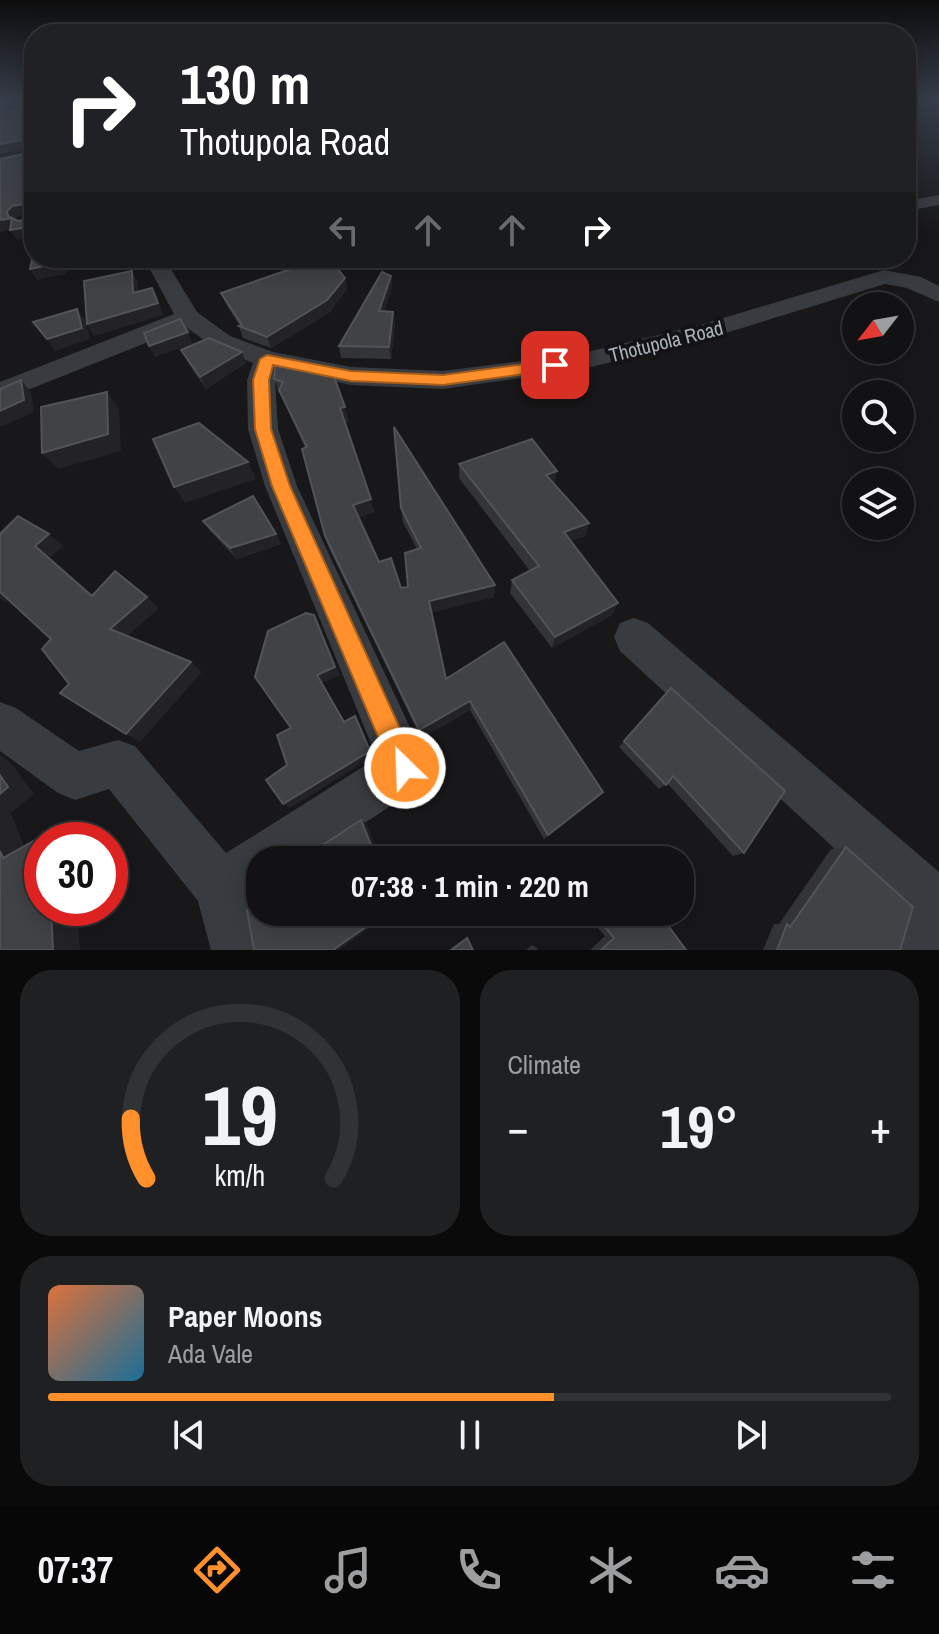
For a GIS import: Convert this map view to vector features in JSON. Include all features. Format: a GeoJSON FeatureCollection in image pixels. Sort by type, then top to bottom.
{"type":"FeatureCollection","features":[{"type":"Feature","properties":{"kind":"street"},"geometry":{"type":"LineString","coordinates":[[916,204],[939,200]]}},
{"type":"Feature","properties":{"kind":"street","name":"Thotupola Road"},"geometry":{"type":"LineString","coordinates":[[160,268],[188,317],[221,341],[267,359],[351,376],[443,380],[583,361],[707,331],[884,277],[913,282]]}},
{"type":"Feature","properties":{"kind":"street"},"geometry":{"type":"LineString","coordinates":[[886,268],[939,295]]}},
{"type":"Feature","properties":{"kind":"street"},"geometry":{"type":"LineString","coordinates":[[0,392],[188,317]]}},
{"type":"Feature","properties":{"kind":"street"},"geometry":{"type":"LineString","coordinates":[[267,359],[261,380],[263,429],[281,486],[405,768],[285,846]]}},
{"type":"Feature","properties":{"kind":"street"},"geometry":{"type":"LineString","coordinates":[[634,637],[932,900],[918,950]]}},
{"type":"Feature","properties":{"kind":"street"},"geometry":{"type":"LineString","coordinates":[[0,724],[75,776],[118,763],[246,868]]}},
{"type":"Feature","properties":{"kind":"street"},"geometry":{"type":"LineString","coordinates":[[239,950],[246,888]]}},
{"type":"Feature","properties":{"kind":"building"},"geometry":{"type":"Polygon","coordinates":[[[24,154],[24,204],[12,206],[7,211],[12,218],[0,220],[0,159],[24,154]]]}},
{"type":"Feature","properties":{"kind":"building"},"geometry":{"type":"Polygon","coordinates":[[[12,218],[24,220],[24,228],[10,230],[12,218]]]}},
{"type":"Feature","properties":{"kind":"building"},"geometry":{"type":"Polygon","coordinates":[[[294,268],[337,268],[345,278],[327,300],[267,337],[239,326],[242,325],[221,293],[294,268]]]}},
{"type":"Feature","properties":{"kind":"building"},"geometry":{"type":"Polygon","coordinates":[[[132,271],[133,293],[152,288],[158,303],[87,324],[84,281],[132,271]]]}},
{"type":"Feature","properties":{"kind":"building"},"geometry":{"type":"Polygon","coordinates":[[[382,272],[391,276],[379,311],[393,312],[389,347],[339,346],[382,272]]]}},
{"type":"Feature","properties":{"kind":"building"},"geometry":{"type":"Polygon","coordinates":[[[77,309],[82,328],[47,339],[33,322],[77,309]]]}},
{"type":"Feature","properties":{"kind":"building"},"geometry":{"type":"Polygon","coordinates":[[[180,319],[188,332],[149,346],[144,333],[180,319]]]}},
{"type":"Feature","properties":{"kind":"building"},"geometry":{"type":"Polygon","coordinates":[[[209,338],[242,352],[200,377],[181,350],[209,338]]]}},
{"type":"Feature","properties":{"kind":"building"},"geometry":{"type":"Polygon","coordinates":[[[276,359],[322,372],[324,369],[332,371],[345,407],[340,408],[371,499],[353,505],[379,562],[391,558],[401,588],[408,587],[405,553],[421,548],[401,508],[394,427],[495,585],[429,601],[446,679],[504,642],[603,792],[548,835],[470,701],[419,730],[325,536],[302,449],[307,447],[279,390],[283,382],[274,379],[276,359]]]}},
{"type":"Feature","properties":{"kind":"building"},"geometry":{"type":"Polygon","coordinates":[[[21,380],[24,400],[0,411],[0,389],[21,380]]]}},
{"type":"Feature","properties":{"kind":"building"},"geometry":{"type":"Polygon","coordinates":[[[107,392],[108,434],[42,453],[41,407],[107,392]]]}},
{"type":"Feature","properties":{"kind":"building"},"geometry":{"type":"Polygon","coordinates":[[[199,423],[248,462],[174,487],[153,439],[199,423]]]}},
{"type":"Feature","properties":{"kind":"building"},"geometry":{"type":"Polygon","coordinates":[[[532,439],[557,471],[546,475],[589,523],[564,532],[618,603],[555,637],[512,580],[539,566],[459,464],[532,439]]]}},
{"type":"Feature","properties":{"kind":"building"},"geometry":{"type":"Polygon","coordinates":[[[253,496],[276,534],[230,548],[203,521],[253,496]]]}},
{"type":"Feature","properties":{"kind":"building"},"geometry":{"type":"Polygon","coordinates":[[[18,516],[49,534],[35,546],[92,596],[115,571],[147,597],[110,629],[191,662],[126,734],[60,693],[69,684],[42,649],[51,639],[0,592],[0,534],[18,516]]]}},
{"type":"Feature","properties":{"kind":"building"},"geometry":{"type":"Polygon","coordinates":[[[306,613],[314,615],[335,667],[317,675],[344,722],[355,716],[370,751],[283,804],[266,780],[287,765],[277,735],[291,728],[255,677],[268,631],[306,613]]]}},
{"type":"Feature","properties":{"kind":"building"},"geometry":{"type":"Polygon","coordinates":[[[671,688],[785,791],[744,853],[673,776],[666,785],[624,741],[671,688]]]}},
{"type":"Feature","properties":{"kind":"building"},"geometry":{"type":"Polygon","coordinates":[[[0,775],[8,787],[0,794],[0,775]]]}},
{"type":"Feature","properties":{"kind":"building"},"geometry":{"type":"Polygon","coordinates":[[[361,820],[371,846],[321,846],[361,820]]]}},
{"type":"Feature","properties":{"kind":"building"},"geometry":{"type":"Polygon","coordinates":[[[24,846],[24,926],[52,926],[53,950],[0,950],[0,851],[3,858],[24,846]]]}},
{"type":"Feature","properties":{"kind":"building"},"geometry":{"type":"Polygon","coordinates":[[[846,847],[913,907],[900,950],[777,950],[787,924],[790,927],[846,847]]]}},
{"type":"Feature","properties":{"kind":"building"},"geometry":{"type":"Polygon","coordinates":[[[250,926],[367,926],[333,950],[254,950],[250,926]]]}},
{"type":"Feature","properties":{"kind":"building"},"geometry":{"type":"Polygon","coordinates":[[[604,926],[668,926],[686,950],[601,950],[614,938],[604,926]]]}},
{"type":"Feature","properties":{"kind":"building"},"geometry":{"type":"Polygon","coordinates":[[[467,938],[473,950],[451,950],[467,938]]]}},
{"type":"Feature","properties":{"kind":"route"},"geometry":{"type":"LineString","coordinates":[[405,768],[281,486],[263,429],[261,380],[267,359],[351,376],[443,380],[555,365]]}}]}
